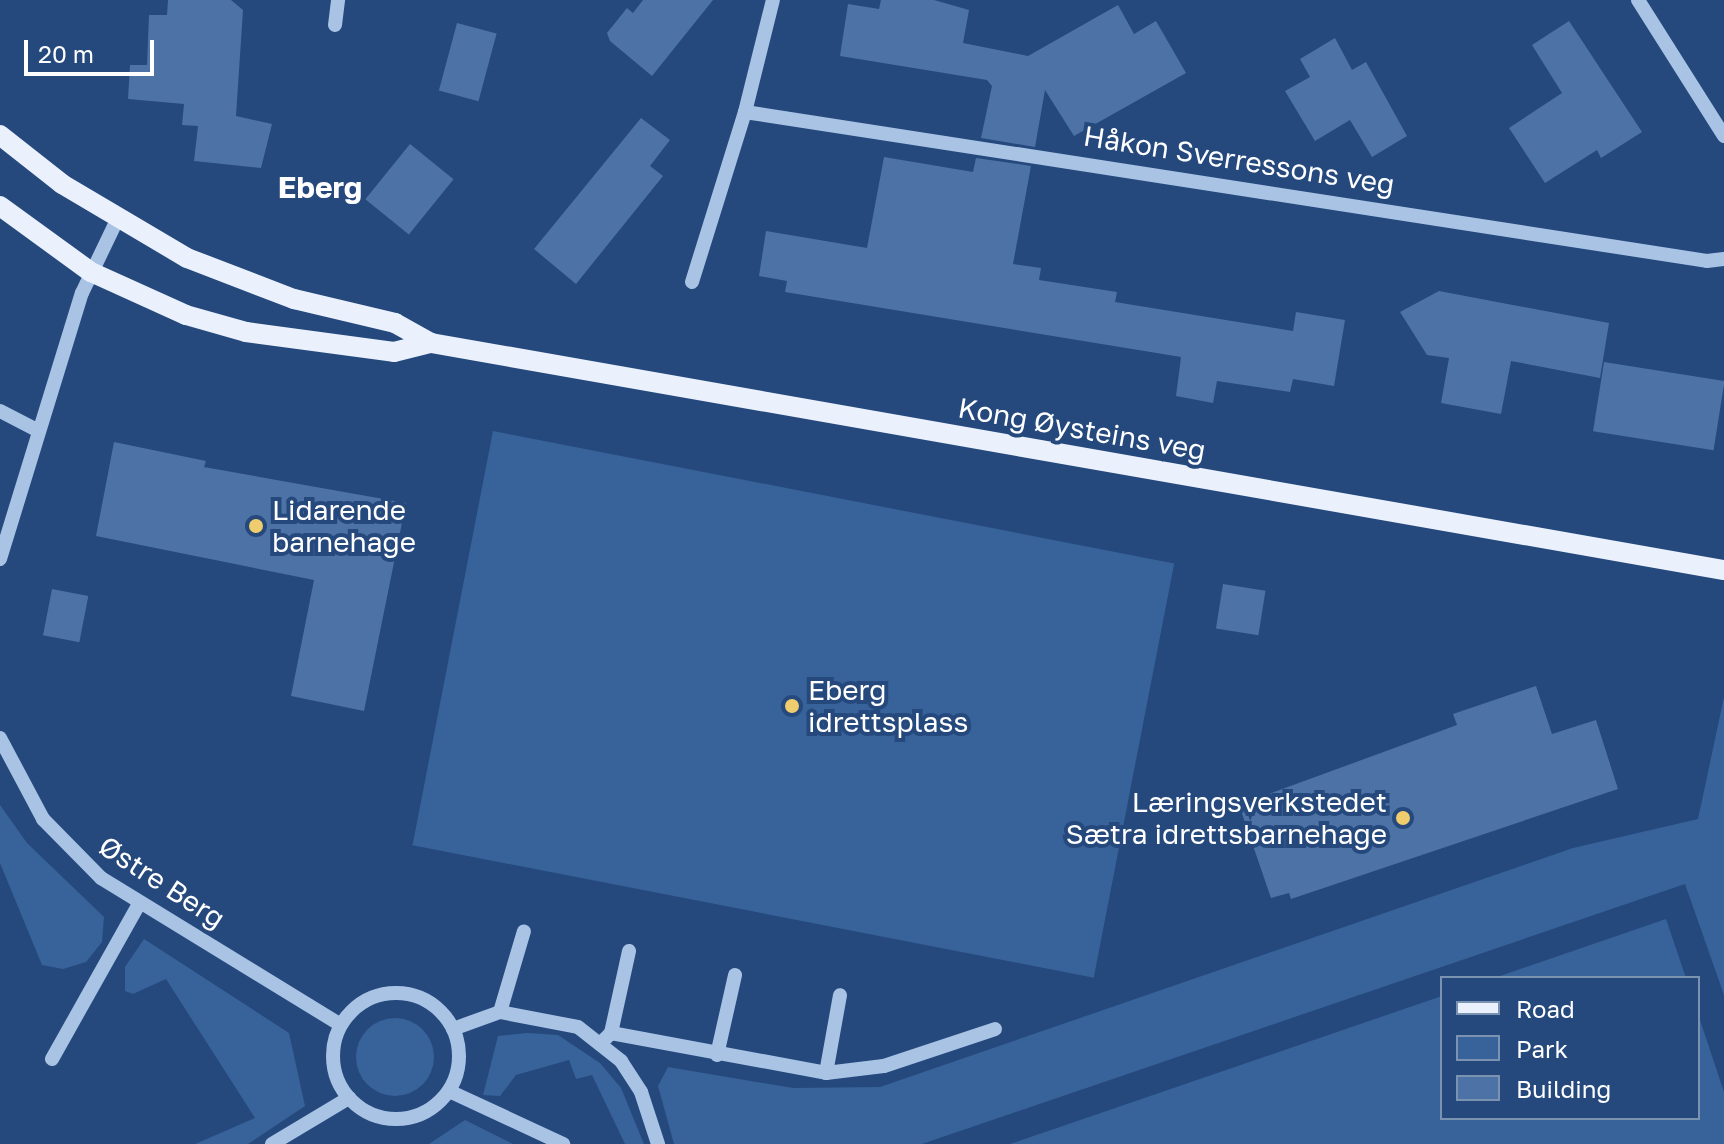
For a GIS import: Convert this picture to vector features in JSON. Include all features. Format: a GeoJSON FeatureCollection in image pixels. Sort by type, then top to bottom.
{"type":"FeatureCollection","features":[{"type":"Feature","properties":{"kind":"main road","name":"Kong Øysteins veg"},"geometry":{"type":"LineString","coordinates":[[0,135],[117,220],[236,280],[395,323],[431,343],[1724,570]]}},
{"type":"Feature","properties":{"kind":"main road","name":"Kong Øysteins veg"},"geometry":{"type":"LineString","coordinates":[[0,206],[91,272],[140,297],[246,332],[394,352],[431,343]]}},
{"type":"Feature","properties":{"kind":"street"},"geometry":{"type":"LineString","coordinates":[[335,25],[338,0]]}},
{"type":"Feature","properties":{"kind":"street"},"geometry":{"type":"LineString","coordinates":[[692,282],[745,112],[773,0]]}},
{"type":"Feature","properties":{"kind":"street"},"geometry":{"type":"LineString","coordinates":[[1638,0],[1724,136]]}},
{"type":"Feature","properties":{"kind":"street","name":"Håkon Sverressons veg"},"geometry":{"type":"LineString","coordinates":[[745,112],[1707,261],[1724,259]]}},
{"type":"Feature","properties":{"kind":"street"},"geometry":{"type":"LineString","coordinates":[[0,559],[37,430],[91,272],[117,220]]}},
{"type":"Feature","properties":{"kind":"street"},"geometry":{"type":"LineString","coordinates":[[0,411],[37,430]]}},
{"type":"Feature","properties":{"kind":"street","name":"Østre Berg"},"geometry":{"type":"LineString","coordinates":[[0,738],[22,787],[67,848],[139,904],[341,1025]]}},
{"type":"Feature","properties":{"kind":"street"},"geometry":{"type":"LineString","coordinates":[[52,1059],[139,904]]}},
{"type":"Feature","properties":{"kind":"street"},"geometry":{"type":"LineString","coordinates":[[500,1012],[524,931]]}},
{"type":"Feature","properties":{"kind":"street"},"geometry":{"type":"LineString","coordinates":[[629,951],[606,1038],[641,1092],[658,1144]]}},
{"type":"Feature","properties":{"kind":"street"},"geometry":{"type":"LineString","coordinates":[[717,1055],[735,975]]}},
{"type":"Feature","properties":{"kind":"street"},"geometry":{"type":"LineString","coordinates":[[397,993],[430,1003],[453,1029],[459,1064],[449,1091],[431,1109],[397,1120],[363,1110],[349,1098],[333,1055],[341,1025],[364,1002],[397,993]]}},
{"type":"Feature","properties":{"kind":"street"},"geometry":{"type":"LineString","coordinates":[[826,1073],[840,995]]}},
{"type":"Feature","properties":{"kind":"street"},"geometry":{"type":"LineString","coordinates":[[453,1029],[500,1012],[564,1023],[606,1038],[826,1073],[884,1066],[995,1029]]}},
{"type":"Feature","properties":{"kind":"street"},"geometry":{"type":"LineString","coordinates":[[449,1091],[563,1144]]}},
{"type":"Feature","properties":{"kind":"street"},"geometry":{"type":"LineString","coordinates":[[272,1144],[349,1098]]}},
{"type":"Feature","properties":{"kind":"green space","name":"Eberg idrettsplass"},"geometry":{"type":"Polygon","coordinates":[[[493,431],[1174,563],[1094,978],[412,845],[493,431]]]}},
{"type":"Feature","properties":{"kind":"green space"},"geometry":{"type":"Polygon","coordinates":[[[1724,697],[1724,995],[1685,884],[922,1144],[674,1144],[658,1086],[668,1067],[793,1088],[880,1087],[1573,848],[1698,819],[1724,697]]]}},
{"type":"Feature","properties":{"kind":"green space"},"geometry":{"type":"Polygon","coordinates":[[[0,805],[27,843],[104,917],[102,942],[86,962],[63,969],[42,965],[0,863],[0,805]]]}},
{"type":"Feature","properties":{"kind":"green space"},"geometry":{"type":"Polygon","coordinates":[[[1666,919],[1685,976],[1500,976],[1666,919]]]}},
{"type":"Feature","properties":{"kind":"green space"},"geometry":{"type":"Polygon","coordinates":[[[144,939],[289,1033],[305,1106],[248,1144],[195,1144],[255,1118],[166,979],[133,994],[125,991],[125,967],[144,939]]]}},
{"type":"Feature","properties":{"kind":"green space"},"geometry":{"type":"Polygon","coordinates":[[[1440,997],[1440,1120],[1700,1120],[1700,1020],[1724,1092],[1724,1144],[1010,1144],[1440,997]]]}},
{"type":"Feature","properties":{"kind":"green space"},"geometry":{"type":"Polygon","coordinates":[[[395,1018],[410,1021],[423,1029],[431,1042],[434,1057],[431,1072],[423,1085],[410,1093],[395,1096],[380,1093],[367,1085],[359,1072],[356,1057],[359,1042],[367,1029],[380,1021],[395,1018]]]}},
{"type":"Feature","properties":{"kind":"green space"},"geometry":{"type":"Polygon","coordinates":[[[527,1033],[558,1035],[600,1063],[621,1088],[644,1144],[625,1144],[592,1075],[576,1079],[569,1060],[516,1075],[500,1096],[483,1095],[498,1036],[527,1033]]]}},
{"type":"Feature","properties":{"kind":"green space"},"geometry":{"type":"Polygon","coordinates":[[[465,1120],[513,1144],[429,1144],[465,1120]]]}},
{"type":"Feature","properties":{"kind":"building"},"geometry":{"type":"Polygon","coordinates":[[[168,0],[231,0],[243,10],[236,116],[272,124],[261,168],[194,161],[198,126],[182,125],[184,104],[128,99],[130,65],[147,65],[149,15],[167,15],[168,0]]]}},
{"type":"Feature","properties":{"kind":"building"},"geometry":{"type":"Polygon","coordinates":[[[643,0],[713,0],[652,76],[610,41],[607,33],[627,8],[633,13],[643,0]]]}},
{"type":"Feature","properties":{"kind":"building"},"geometry":{"type":"Polygon","coordinates":[[[881,0],[934,0],[969,10],[963,43],[1028,56],[1118,5],[1134,34],[1156,21],[1186,73],[1074,136],[1045,90],[1035,147],[981,138],[992,86],[987,80],[840,56],[848,4],[879,9],[881,0]]]}},
{"type":"Feature","properties":{"kind":"building"},"geometry":{"type":"Polygon","coordinates":[[[1569,21],[1642,132],[1601,158],[1597,150],[1545,183],[1509,128],[1562,93],[1532,45],[1569,21]]]}},
{"type":"Feature","properties":{"kind":"building"},"geometry":{"type":"Polygon","coordinates":[[[457,23],[497,34],[478,101],[439,91],[457,23]]]}},
{"type":"Feature","properties":{"kind":"building"},"geometry":{"type":"Polygon","coordinates":[[[1335,38],[1352,70],[1366,62],[1407,136],[1372,157],[1350,120],[1315,141],[1285,91],[1310,77],[1300,59],[1335,38]]]}},
{"type":"Feature","properties":{"kind":"building"},"geometry":{"type":"Polygon","coordinates":[[[641,118],[670,140],[650,166],[663,176],[576,284],[534,249],[641,118]]]}},
{"type":"Feature","properties":{"kind":"building"},"geometry":{"type":"Polygon","coordinates":[[[410,144],[454,179],[409,234],[365,199],[410,144]]]}},
{"type":"Feature","properties":{"kind":"building"},"geometry":{"type":"Polygon","coordinates":[[[884,157],[973,172],[976,158],[1031,166],[1013,264],[1041,268],[1039,280],[1117,292],[1115,302],[1293,331],[1296,312],[1345,320],[1334,386],[1293,379],[1290,392],[1217,381],[1213,403],[1176,396],[1181,357],[785,292],[787,281],[759,276],[766,231],[867,248],[884,157]]]}},
{"type":"Feature","properties":{"kind":"building"},"geometry":{"type":"Polygon","coordinates":[[[1439,291],[1609,323],[1600,378],[1511,361],[1501,414],[1441,403],[1449,358],[1427,355],[1400,312],[1439,291]]]}},
{"type":"Feature","properties":{"kind":"building"},"geometry":{"type":"Polygon","coordinates":[[[1604,362],[1724,381],[1714,450],[1593,431],[1604,362]]]}},
{"type":"Feature","properties":{"kind":"building"},"geometry":{"type":"Polygon","coordinates":[[[114,442],[206,461],[204,467],[406,503],[364,711],[291,696],[314,580],[96,536],[114,442]]]}},
{"type":"Feature","properties":{"kind":"building"},"geometry":{"type":"Polygon","coordinates":[[[1223,584],[1265,591],[1258,635],[1216,628],[1223,584]]]}},
{"type":"Feature","properties":{"kind":"building"},"geometry":{"type":"Polygon","coordinates":[[[52,589],[88,596],[79,642],[43,635],[52,589]]]}},
{"type":"Feature","properties":{"kind":"building"},"geometry":{"type":"Polygon","coordinates":[[[1536,686],[1552,734],[1596,720],[1618,789],[1291,899],[1289,893],[1271,898],[1239,805],[1457,725],[1453,714],[1536,686]]]}},
{"type":"Feature","properties":{"kind":"place","name":"Lidarende barnehage"},"geometry":{"type":"Point","coordinates":[256,526]}},
{"type":"Feature","properties":{"kind":"place","name":"Eberg idrettsplass"},"geometry":{"type":"Point","coordinates":[792,706]}},
{"type":"Feature","properties":{"kind":"place","name":"Læringsverkstedet Sætra idrettsbarnehage"},"geometry":{"type":"Point","coordinates":[1403,818]}},
{"type":"Feature","properties":{"kind":"district","name":"Eberg"},"geometry":{"type":"Point","coordinates":[320,187]}}]}
